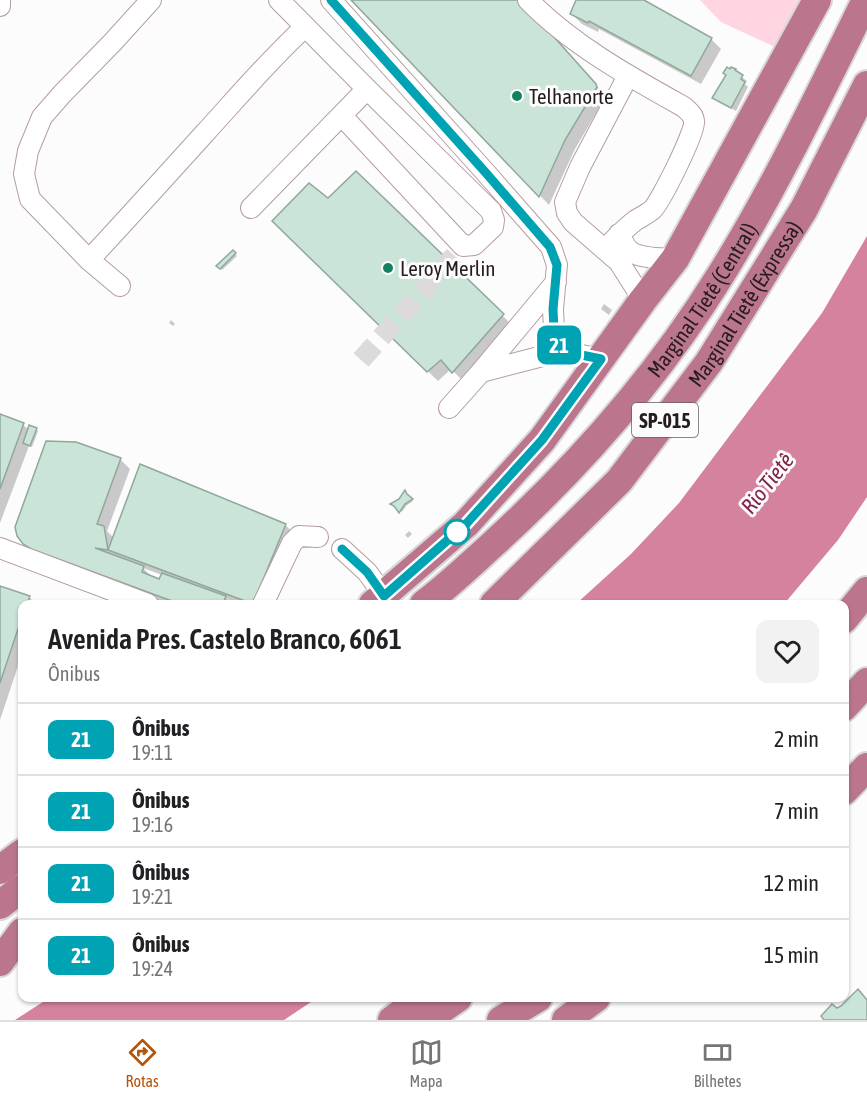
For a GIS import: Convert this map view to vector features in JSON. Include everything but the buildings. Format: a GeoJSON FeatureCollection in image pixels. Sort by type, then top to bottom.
{"type":"FeatureCollection","features":[{"type":"Feature","properties":{"kind":"highway"},"geometry":{"type":"LineString","coordinates":[[378,600],[466,524],[542,440],[675,259],[817,0]]}},
{"type":"Feature","properties":{"kind":"highway","name":"Marginal Tietê (Central)"},"geometry":{"type":"LineString","coordinates":[[429,600],[555,486],[638,392],[677,339],[719,278],[762,206],[863,9]]}},
{"type":"Feature","properties":{"kind":"highway","name":"Marginal Tietê (Expressa)"},"geometry":{"type":"LineString","coordinates":[[498,600],[619,481],[709,362],[804,209],[867,86]]}},
{"type":"Feature","properties":{"kind":"highway"},"geometry":{"type":"LineString","coordinates":[[849,613],[867,591]]}},
{"type":"Feature","properties":{"kind":"highway"},"geometry":{"type":"LineString","coordinates":[[849,702],[867,682]]}},
{"type":"Feature","properties":{"kind":"highway"},"geometry":{"type":"LineString","coordinates":[[849,786],[867,767]]}},
{"type":"Feature","properties":{"kind":"highway"},"geometry":{"type":"LineString","coordinates":[[0,849],[18,837]]}},
{"type":"Feature","properties":{"kind":"highway"},"geometry":{"type":"LineString","coordinates":[[0,870],[18,856]]}},
{"type":"Feature","properties":{"kind":"highway"},"geometry":{"type":"LineString","coordinates":[[0,905],[18,891]]}},
{"type":"Feature","properties":{"kind":"highway"},"geometry":{"type":"LineString","coordinates":[[0,962],[18,937]]}},
{"type":"Feature","properties":{"kind":"highway"},"geometry":{"type":"LineString","coordinates":[[0,962],[18,950]]}},
{"type":"Feature","properties":{"kind":"highway"},"geometry":{"type":"LineString","coordinates":[[392,1020],[417,1002]]}},
{"type":"Feature","properties":{"kind":"highway"},"geometry":{"type":"LineString","coordinates":[[426,1020],[452,1002]]}},
{"type":"Feature","properties":{"kind":"highway"},"geometry":{"type":"LineString","coordinates":[[480,1020],[506,1002]]}},
{"type":"Feature","properties":{"kind":"highway"},"geometry":{"type":"LineString","coordinates":[[501,1020],[531,1002]]}},
{"type":"Feature","properties":{"kind":"highway"},"geometry":{"type":"LineString","coordinates":[[566,1020],[591,1002]]}},
{"type":"Feature","properties":{"kind":"lane"},"geometry":{"type":"LineString","coordinates":[[0,0],[0,6]]}},
{"type":"Feature","properties":{"kind":"lane"},"geometry":{"type":"LineString","coordinates":[[120,286],[89,260],[30,199],[24,174],[28,151],[42,117],[151,0]]}},
{"type":"Feature","properties":{"kind":"lane"},"geometry":{"type":"LineString","coordinates":[[279,0],[491,212],[494,220],[493,227],[474,245],[463,246],[342,116]]}},
{"type":"Feature","properties":{"kind":"lane"},"geometry":{"type":"LineString","coordinates":[[331,0],[550,247],[557,265],[553,309],[554,330],[562,351]]}},
{"type":"Feature","properties":{"kind":"lane"},"geometry":{"type":"LineString","coordinates":[[528,0],[545,8],[559,28],[628,76],[684,108],[692,114],[695,121],[694,129],[666,188],[653,209],[619,234],[605,249]]}},
{"type":"Feature","properties":{"kind":"lane"},"geometry":{"type":"LineString","coordinates":[[89,260],[279,51],[305,27]]}},
{"type":"Feature","properties":{"kind":"lane"},"geometry":{"type":"LineString","coordinates":[[628,76],[580,166],[565,202],[567,213],[573,222],[619,262],[643,300]]}},
{"type":"Feature","properties":{"kind":"lane"},"geometry":{"type":"LineString","coordinates":[[251,208],[367,89]]}},
{"type":"Feature","properties":{"kind":"lane"},"geometry":{"type":"LineString","coordinates":[[619,234],[629,251],[635,254],[651,258],[675,259]]}},
{"type":"Feature","properties":{"kind":"lane"},"geometry":{"type":"LineString","coordinates":[[449,408],[556,282]]}},
{"type":"Feature","properties":{"kind":"lane"},"geometry":{"type":"LineString","coordinates":[[481,372],[562,351],[601,359]]}},
{"type":"Feature","properties":{"kind":"lane"},"geometry":{"type":"LineString","coordinates":[[265,600],[292,543],[300,536],[318,537]]}},
{"type":"Feature","properties":{"kind":"lane"},"geometry":{"type":"LineString","coordinates":[[0,548],[137,600]]}},
{"type":"Feature","properties":{"kind":"lane"},"geometry":{"type":"LineString","coordinates":[[342,549],[367,572],[378,600]]}},
{"type":"Feature","properties":{"kind":"shaded area"},"geometry":{"type":"Polygon","coordinates":[[[700,0],[806,0],[779,49],[721,22],[700,0]]]}},
{"type":"Feature","properties":{"kind":"water","name":"Rio Tietê"},"geometry":{"type":"Polygon","coordinates":[[[867,236],[867,497],[838,540],[787,600],[580,600],[631,554],[679,503],[822,313],[867,236]]]}},
{"type":"Feature","properties":{"kind":"water"},"geometry":{"type":"Polygon","coordinates":[[[43,1002],[311,1002],[284,1020],[15,1020],[43,1002]]]}},
{"type":"Feature","properties":{"kind":"tunnel"},"geometry":{"type":"LineString","coordinates":[[361,360],[463,246]]}},
{"type":"Feature","properties":{"kind":"bus line","name":"21"},"geometry":{"type":"LineString","coordinates":[[331,0],[550,247],[557,265],[553,309],[554,330],[562,351],[601,359],[542,440],[466,524],[384,596],[367,572],[342,549]]}},
{"type":"Feature","properties":{"kind":"place","name":"Telhanorte"},"geometry":{"type":"Point","coordinates":[517,96]}},
{"type":"Feature","properties":{"kind":"place","name":"Leroy Merlin"},"geometry":{"type":"Point","coordinates":[388,268]}}]}
